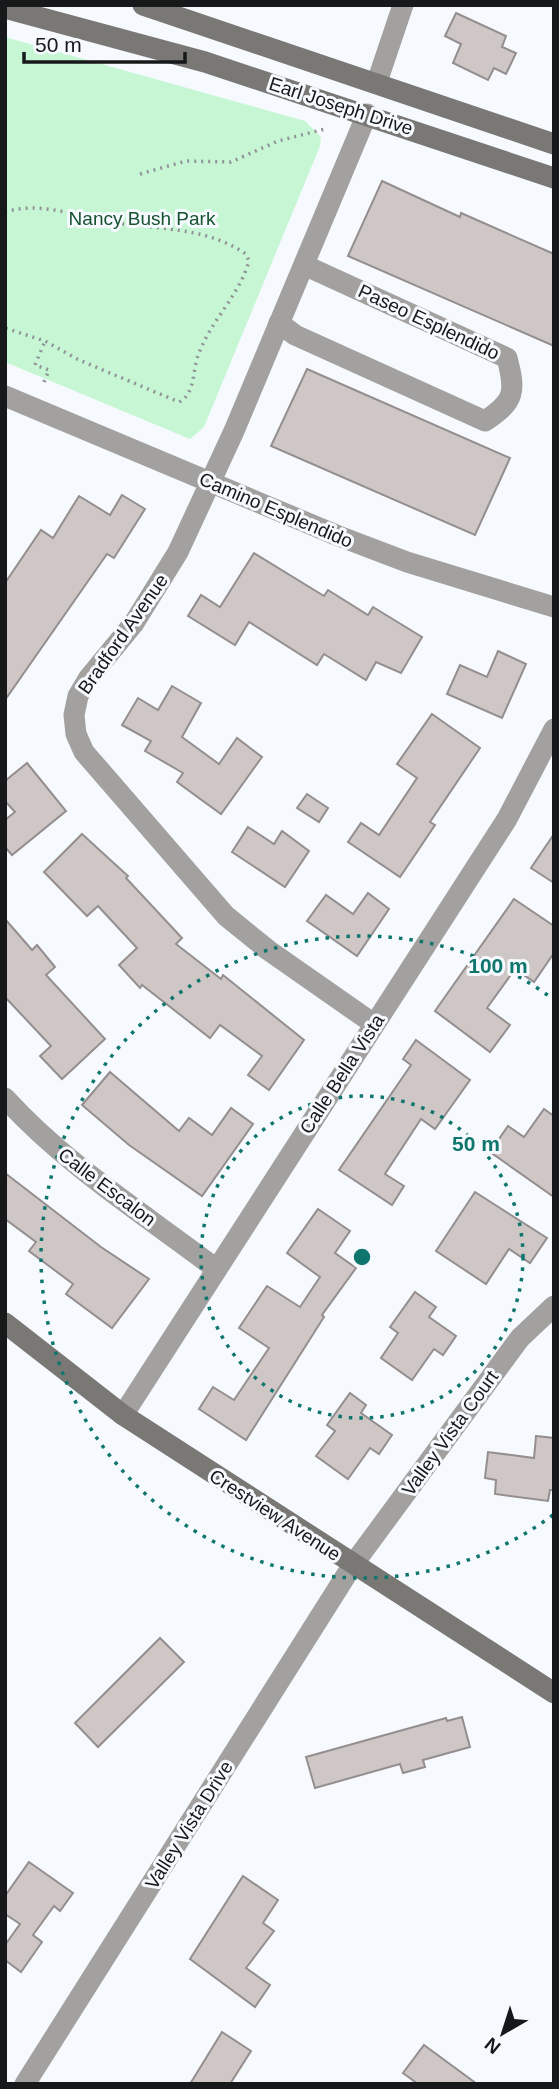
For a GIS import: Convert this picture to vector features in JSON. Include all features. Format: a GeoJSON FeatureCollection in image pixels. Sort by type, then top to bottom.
{"type":"FeatureCollection","features":[{"type":"Feature","properties":{"kind":"main road","name":"Earl Joseph Drive"},"geometry":{"type":"LineString","coordinates":[[143,5],[554,144]]}},
{"type":"Feature","properties":{"kind":"main road","name":"Earl Joseph Drive"},"geometry":{"type":"LineString","coordinates":[[5,8],[205,62],[554,178]]}},
{"type":"Feature","properties":{"kind":"main road","name":"Crestview Avenue"},"geometry":{"type":"LineString","coordinates":[[5,1323],[123,1415],[352,1566],[554,1693]]}},
{"type":"Feature","properties":{"kind":"street"},"geometry":{"type":"LineString","coordinates":[[377,82],[403,5]]}},
{"type":"Feature","properties":{"kind":"street","name":"Bradford Avenue"},"geometry":{"type":"LineString","coordinates":[[367,114],[178,552],[153,594],[78,696],[74,715],[76,734],[84,752],[226,916],[268,950],[374,1024]]}},
{"type":"Feature","properties":{"kind":"street","name":"Paseo Esplendido"},"geometry":{"type":"LineString","coordinates":[[279,323],[295,335],[485,421],[508,406],[514,383],[507,358],[304,265]]}},
{"type":"Feature","properties":{"kind":"street","name":"Camino Esplendido"},"geometry":{"type":"LineString","coordinates":[[5,396],[407,562],[554,607]]}},
{"type":"Feature","properties":{"kind":"street","name":"Calle Bella Vista"},"geometry":{"type":"LineString","coordinates":[[123,1415],[215,1268],[507,819],[554,729]]}},
{"type":"Feature","properties":{"kind":"street","name":"Calle Escalon"},"geometry":{"type":"LineString","coordinates":[[5,1098],[61,1151],[215,1268]]}},
{"type":"Feature","properties":{"kind":"street","name":"Valley Vista Court"},"geometry":{"type":"LineString","coordinates":[[352,1566],[520,1338],[554,1306]]}},
{"type":"Feature","properties":{"kind":"street","name":"Valley Vista Drive"},"geometry":{"type":"LineString","coordinates":[[25,2084],[352,1566]]}},
{"type":"Feature","properties":{"kind":"path"},"geometry":{"type":"LineString","coordinates":[[140,174],[186,161],[231,162],[278,141],[325,130]]}},
{"type":"Feature","properties":{"kind":"path"},"geometry":{"type":"LineString","coordinates":[[5,212],[37,207],[107,222],[178,229],[227,243],[246,254],[248,261],[235,294],[202,344],[188,395],[179,402],[79,360],[45,341],[5,328]]}},
{"type":"Feature","properties":{"kind":"path"},"geometry":{"type":"LineString","coordinates":[[44,382],[49,370],[35,365],[45,341]]}},
{"type":"Feature","properties":{"kind":"green space","name":"Nancy Bush Park"},"geometry":{"type":"Polygon","coordinates":[[[5,37],[305,121],[321,137],[320,146],[204,427],[190,439],[5,362],[5,37]]]}},
{"type":"Feature","properties":{"kind":"building"},"geometry":{"type":"Polygon","coordinates":[[[456,13],[506,36],[502,47],[516,53],[506,74],[494,68],[488,80],[453,63],[461,44],[445,36],[456,13]]]}},
{"type":"Feature","properties":{"kind":"building"},"geometry":{"type":"Polygon","coordinates":[[[382,181],[460,217],[461,213],[554,254],[554,346],[348,256],[382,181]]]}},
{"type":"Feature","properties":{"kind":"building"},"geometry":{"type":"Polygon","coordinates":[[[307,369],[510,458],[475,535],[271,446],[307,369]]]}},
{"type":"Feature","properties":{"kind":"building"},"geometry":{"type":"Polygon","coordinates":[[[122,495],[145,509],[114,558],[107,554],[5,700],[5,583],[41,530],[53,538],[79,496],[110,515],[122,495]]]}},
{"type":"Feature","properties":{"kind":"building"},"geometry":{"type":"Polygon","coordinates":[[[254,553],[324,596],[328,590],[368,615],[373,607],[422,637],[401,673],[376,662],[366,680],[324,654],[317,665],[249,622],[235,645],[188,616],[201,595],[220,607],[254,553]]]}},
{"type":"Feature","properties":{"kind":"building"},"geometry":{"type":"Polygon","coordinates":[[[498,651],[526,664],[502,718],[447,694],[460,665],[487,677],[498,651]]]}},
{"type":"Feature","properties":{"kind":"building"},"geometry":{"type":"Polygon","coordinates":[[[172,686],[201,703],[182,737],[219,764],[237,738],[262,757],[221,814],[177,782],[183,773],[145,751],[151,741],[122,725],[138,698],[158,710],[172,686]]]}},
{"type":"Feature","properties":{"kind":"building"},"geometry":{"type":"Polygon","coordinates":[[[432,714],[480,748],[430,822],[435,825],[400,877],[348,842],[361,823],[379,835],[417,778],[397,764],[432,714]]]}},
{"type":"Feature","properties":{"kind":"building"},"geometry":{"type":"Polygon","coordinates":[[[27,763],[66,811],[12,855],[5,847],[5,820],[15,812],[5,801],[5,781],[27,763]]]}},
{"type":"Feature","properties":{"kind":"building"},"geometry":{"type":"Polygon","coordinates":[[[307,794],[328,808],[319,822],[297,808],[307,794]]]}},
{"type":"Feature","properties":{"kind":"building"},"geometry":{"type":"Polygon","coordinates":[[[248,827],[274,844],[282,831],[309,851],[285,887],[232,852],[248,827]]]}},
{"type":"Feature","properties":{"kind":"building"},"geometry":{"type":"Polygon","coordinates":[[[82,834],[128,876],[126,878],[182,938],[176,944],[221,979],[223,975],[304,1040],[269,1090],[248,1075],[262,1056],[220,1025],[210,1038],[142,985],[140,988],[119,965],[137,948],[98,906],[87,916],[44,872],[82,834]]]}},
{"type":"Feature","properties":{"kind":"building"},"geometry":{"type":"Polygon","coordinates":[[[554,834],[554,883],[531,868],[554,834]]]}},
{"type":"Feature","properties":{"kind":"building"},"geometry":{"type":"Polygon","coordinates":[[[368,893],[389,909],[357,956],[307,921],[326,895],[353,914],[368,893]]]}},
{"type":"Feature","properties":{"kind":"building"},"geometry":{"type":"Polygon","coordinates":[[[514,899],[554,926],[554,953],[534,982],[515,969],[487,1008],[510,1025],[490,1052],[435,1011],[514,899]]]}},
{"type":"Feature","properties":{"kind":"building"},"geometry":{"type":"Polygon","coordinates":[[[5,919],[32,950],[37,945],[55,967],[46,975],[105,1039],[62,1079],[40,1056],[51,1046],[5,997],[5,919]]]}},
{"type":"Feature","properties":{"kind":"building"},"geometry":{"type":"Polygon","coordinates":[[[416,1040],[470,1080],[435,1129],[421,1119],[385,1174],[404,1186],[392,1205],[339,1170],[411,1065],[403,1059],[416,1040]]]}},
{"type":"Feature","properties":{"kind":"building"},"geometry":{"type":"Polygon","coordinates":[[[110,1072],[179,1131],[189,1118],[212,1135],[231,1108],[253,1124],[202,1196],[129,1145],[82,1105],[110,1072]]]}},
{"type":"Feature","properties":{"kind":"building"},"geometry":{"type":"Polygon","coordinates":[[[544,1109],[554,1116],[554,1197],[490,1152],[508,1126],[524,1137],[544,1109]]]}},
{"type":"Feature","properties":{"kind":"building"},"geometry":{"type":"Polygon","coordinates":[[[5,1173],[101,1247],[149,1279],[112,1328],[66,1294],[73,1284],[29,1251],[36,1242],[5,1219],[5,1173]]]}},
{"type":"Feature","properties":{"kind":"building"},"geometry":{"type":"Polygon","coordinates":[[[475,1192],[547,1238],[530,1263],[509,1249],[486,1284],[436,1251],[475,1192]]]}},
{"type":"Feature","properties":{"kind":"building"},"geometry":{"type":"Polygon","coordinates":[[[318,1209],[350,1231],[335,1253],[356,1268],[322,1315],[324,1317],[246,1440],[199,1409],[213,1387],[234,1400],[269,1348],[239,1328],[267,1286],[300,1307],[320,1277],[287,1253],[318,1209]]]}},
{"type":"Feature","properties":{"kind":"building"},"geometry":{"type":"Polygon","coordinates":[[[415,1292],[436,1307],[429,1317],[456,1336],[443,1355],[434,1349],[412,1380],[381,1358],[398,1333],[390,1327],[415,1292]]]}},
{"type":"Feature","properties":{"kind":"building"},"geometry":{"type":"Polygon","coordinates":[[[350,1393],[366,1405],[361,1413],[392,1435],[379,1454],[370,1448],[348,1479],[316,1456],[335,1431],[327,1425],[350,1393]]]}},
{"type":"Feature","properties":{"kind":"building"},"geometry":{"type":"Polygon","coordinates":[[[536,1436],[554,1438],[554,1490],[550,1490],[548,1501],[495,1494],[496,1480],[485,1478],[488,1452],[534,1458],[536,1436]]]}},
{"type":"Feature","properties":{"kind":"building"},"geometry":{"type":"Polygon","coordinates":[[[160,1638],[184,1662],[98,1747],[75,1723],[160,1638]]]}},
{"type":"Feature","properties":{"kind":"building"},"geometry":{"type":"Polygon","coordinates":[[[462,1717],[470,1747],[423,1760],[425,1767],[403,1773],[400,1764],[315,1788],[306,1757],[446,1718],[447,1721],[462,1717]]]}},
{"type":"Feature","properties":{"kind":"building"},"geometry":{"type":"Polygon","coordinates":[[[29,1862],[73,1893],[60,1911],[54,1906],[33,1935],[42,1942],[21,1972],[5,1960],[5,1945],[20,1924],[5,1914],[5,1896],[29,1862]]]}},
{"type":"Feature","properties":{"kind":"building"},"geometry":{"type":"Polygon","coordinates":[[[243,1876],[278,1900],[263,1923],[274,1931],[246,1968],[270,1985],[255,2007],[190,1959],[243,1876]]]}},
{"type":"Feature","properties":{"kind":"building"},"geometry":{"type":"Polygon","coordinates":[[[222,2032],[251,2051],[230,2084],[190,2084],[222,2032]]]}},
{"type":"Feature","properties":{"kind":"building"},"geometry":{"type":"Polygon","coordinates":[[[424,2045],[477,2084],[418,2084],[403,2073],[424,2045]]]}}]}
